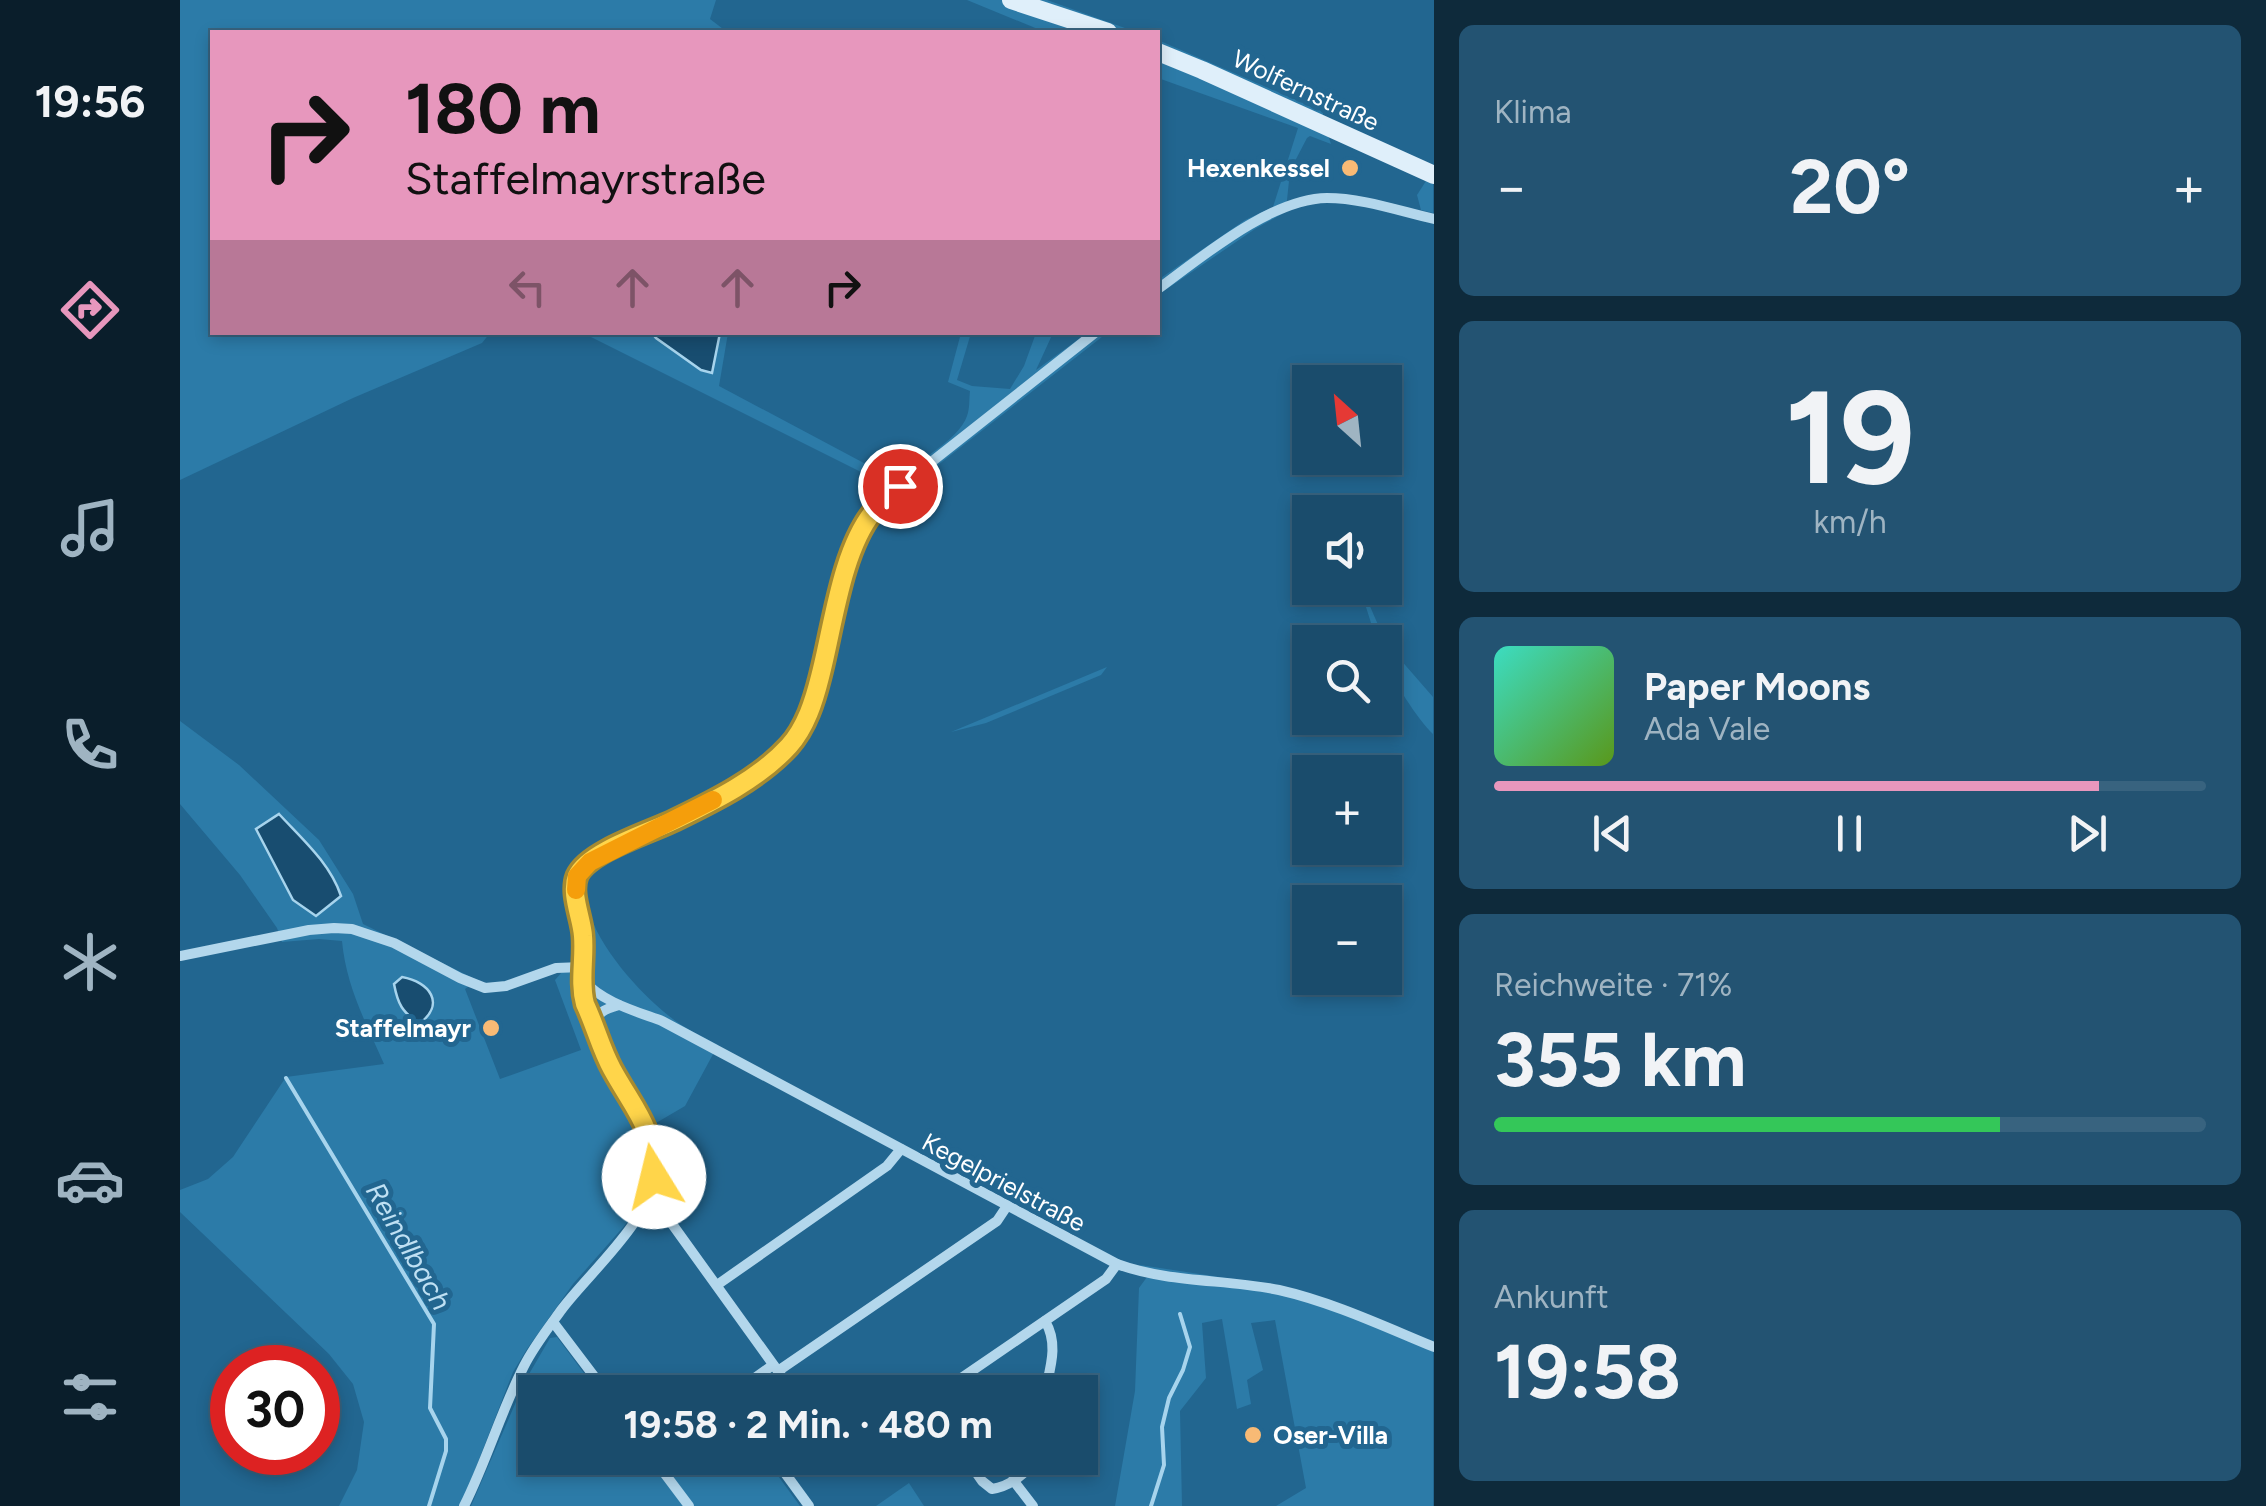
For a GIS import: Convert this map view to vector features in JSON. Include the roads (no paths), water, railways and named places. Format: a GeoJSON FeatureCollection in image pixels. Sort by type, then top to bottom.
{"type":"FeatureCollection","features":[{"type":"Feature","properties":{"kind":"main road"},"geometry":{"type":"LineString","coordinates":[[1012,0],[1102,30]]}},
{"type":"Feature","properties":{"kind":"main road","name":"Wolfernstraße"},"geometry":{"type":"LineString","coordinates":[[1160,53],[1434,176]]}},
{"type":"Feature","properties":{"kind":"street"},"geometry":{"type":"LineString","coordinates":[[1160,287],[1258,220],[1300,202],[1340,199],[1434,219]]}},
{"type":"Feature","properties":{"kind":"street"},"geometry":{"type":"LineString","coordinates":[[464,1506],[526,1362],[552,1322],[649,1200],[654,1177],[649,1132],[611,1067],[582,993],[583,931],[576,884],[582,868],[603,853],[724,794],[791,744],[816,694],[850,558],[873,512],[900,486],[1092,335]]}},
{"type":"Feature","properties":{"kind":"street"},"geometry":{"type":"LineString","coordinates":[[180,956],[334,928],[352,929],[394,943],[485,988],[506,986],[556,968],[582,967]]}},
{"type":"Feature","properties":{"kind":"street","name":"Kegelprielstraße"},"geometry":{"type":"LineString","coordinates":[[583,980],[592,990],[619,1005],[662,1021],[1117,1264],[1149,1274],[1219,1280],[1317,1300],[1434,1347]]}},
{"type":"Feature","properties":{"kind":"street"},"geometry":{"type":"LineString","coordinates":[[596,1029],[598,1014],[619,1005]]}},
{"type":"Feature","properties":{"kind":"street"},"geometry":{"type":"LineString","coordinates":[[718,1285],[887,1166],[901,1149]]}},
{"type":"Feature","properties":{"kind":"street"},"geometry":{"type":"LineString","coordinates":[[649,1200],[662,1210],[781,1375]]}},
{"type":"Feature","properties":{"kind":"street"},"geometry":{"type":"LineString","coordinates":[[764,1375],[998,1221],[1007,1206]]}},
{"type":"Feature","properties":{"kind":"street"},"geometry":{"type":"LineString","coordinates":[[966,1375],[1106,1278],[1117,1264]]}},
{"type":"Feature","properties":{"kind":"street"},"geometry":{"type":"LineString","coordinates":[[552,1322],[593,1375]]}},
{"type":"Feature","properties":{"kind":"street"},"geometry":{"type":"LineString","coordinates":[[1045,1322],[1054,1346],[1048,1375]]}},
{"type":"Feature","properties":{"kind":"street"},"geometry":{"type":"LineString","coordinates":[[666,1475],[689,1506]]}},
{"type":"Feature","properties":{"kind":"street"},"geometry":{"type":"LineString","coordinates":[[786,1475],[808,1506]]}},
{"type":"Feature","properties":{"kind":"street"},"geometry":{"type":"LineString","coordinates":[[977,1475],[992,1489],[1019,1475]]}},
{"type":"Feature","properties":{"kind":"street"},"geometry":{"type":"LineString","coordinates":[[1013,1480],[1033,1506]]}},
{"type":"Feature","properties":{"kind":"waterway","name":"Reindlbach"},"geometry":{"type":"LineString","coordinates":[[286,1078],[434,1324],[430,1408],[446,1439],[446,1451],[429,1506]]}},
{"type":"Feature","properties":{"kind":"waterway"},"geometry":{"type":"LineString","coordinates":[[1151,1506],[1164,1465],[1162,1427],[1169,1398],[1190,1347],[1180,1314]]}},
{"type":"Feature","properties":{"kind":"place","name":"Hexenkessel"},"geometry":{"type":"Point","coordinates":[1350,168]}},
{"type":"Feature","properties":{"kind":"place","name":"Staffelmayr"},"geometry":{"type":"Point","coordinates":[491,1028]}},
{"type":"Feature","properties":{"kind":"place","name":"Oser-Villa"},"geometry":{"type":"Point","coordinates":[1253,1435]}}]}
